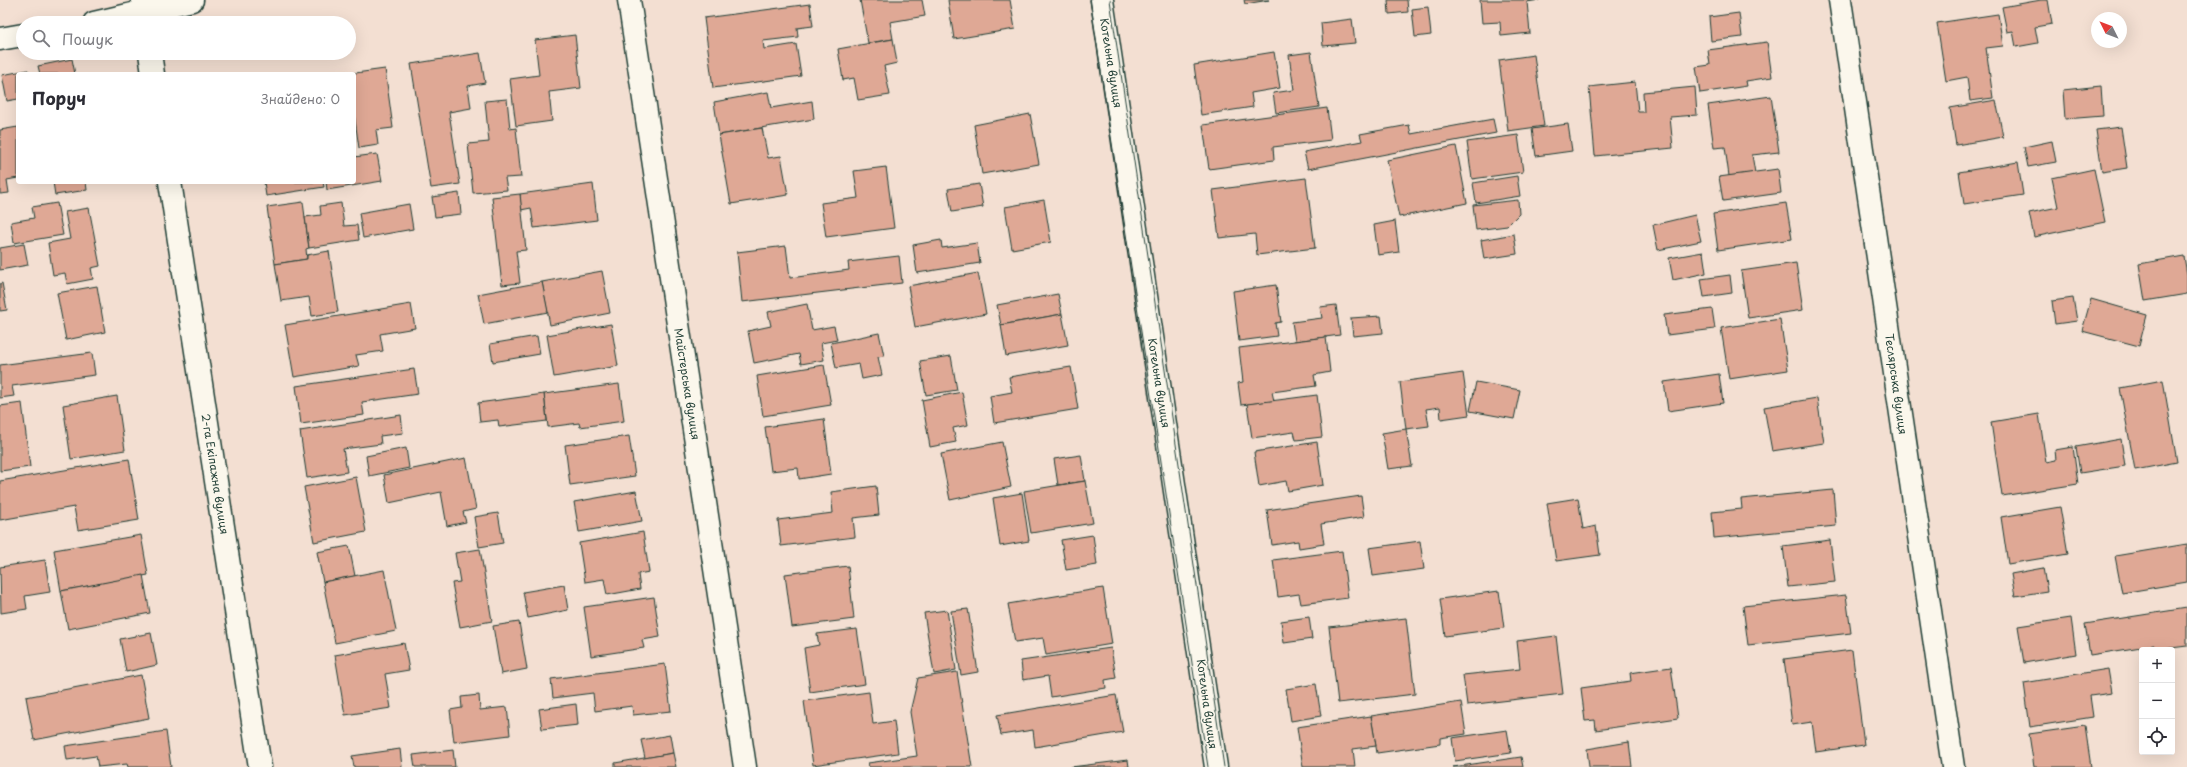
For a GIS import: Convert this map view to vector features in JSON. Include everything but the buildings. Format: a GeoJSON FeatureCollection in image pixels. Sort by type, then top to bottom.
{"type":"FeatureCollection","features":[{"type":"Feature","properties":{"kind":"street"},"geometry":{"type":"LineString","coordinates":[[126,16],[192,0]]}},
{"type":"Feature","properties":{"kind":"street","name":"Майстерська вулиця"},"geometry":{"type":"LineString","coordinates":[[629,0],[745,767]]}},
{"type":"Feature","properties":{"kind":"street","name":"Котельна вулиця"},"geometry":{"type":"LineString","coordinates":[[1102,0],[1216,767]]}},
{"type":"Feature","properties":{"kind":"street","name":"Теслярська вулиця"},"geometry":{"type":"LineString","coordinates":[[1840,0],[1953,767]]}},
{"type":"Feature","properties":{"kind":"street"},"geometry":{"type":"LineString","coordinates":[[0,40],[16,37]]}},
{"type":"Feature","properties":{"kind":"street"},"geometry":{"type":"LineString","coordinates":[[151,60],[154,72]]}},
{"type":"Feature","properties":{"kind":"street","name":"2-га Екіпажна вулиця"},"geometry":{"type":"LineString","coordinates":[[170,184],[260,767]]}},
{"type":"Feature","properties":{"kind":"tram line"},"geometry":{"type":"LineString","coordinates":[[1090,0],[1208,767]]}},
{"type":"Feature","properties":{"kind":"tram line"},"geometry":{"type":"LineString","coordinates":[[1110,0],[1224,767]]}}]}
